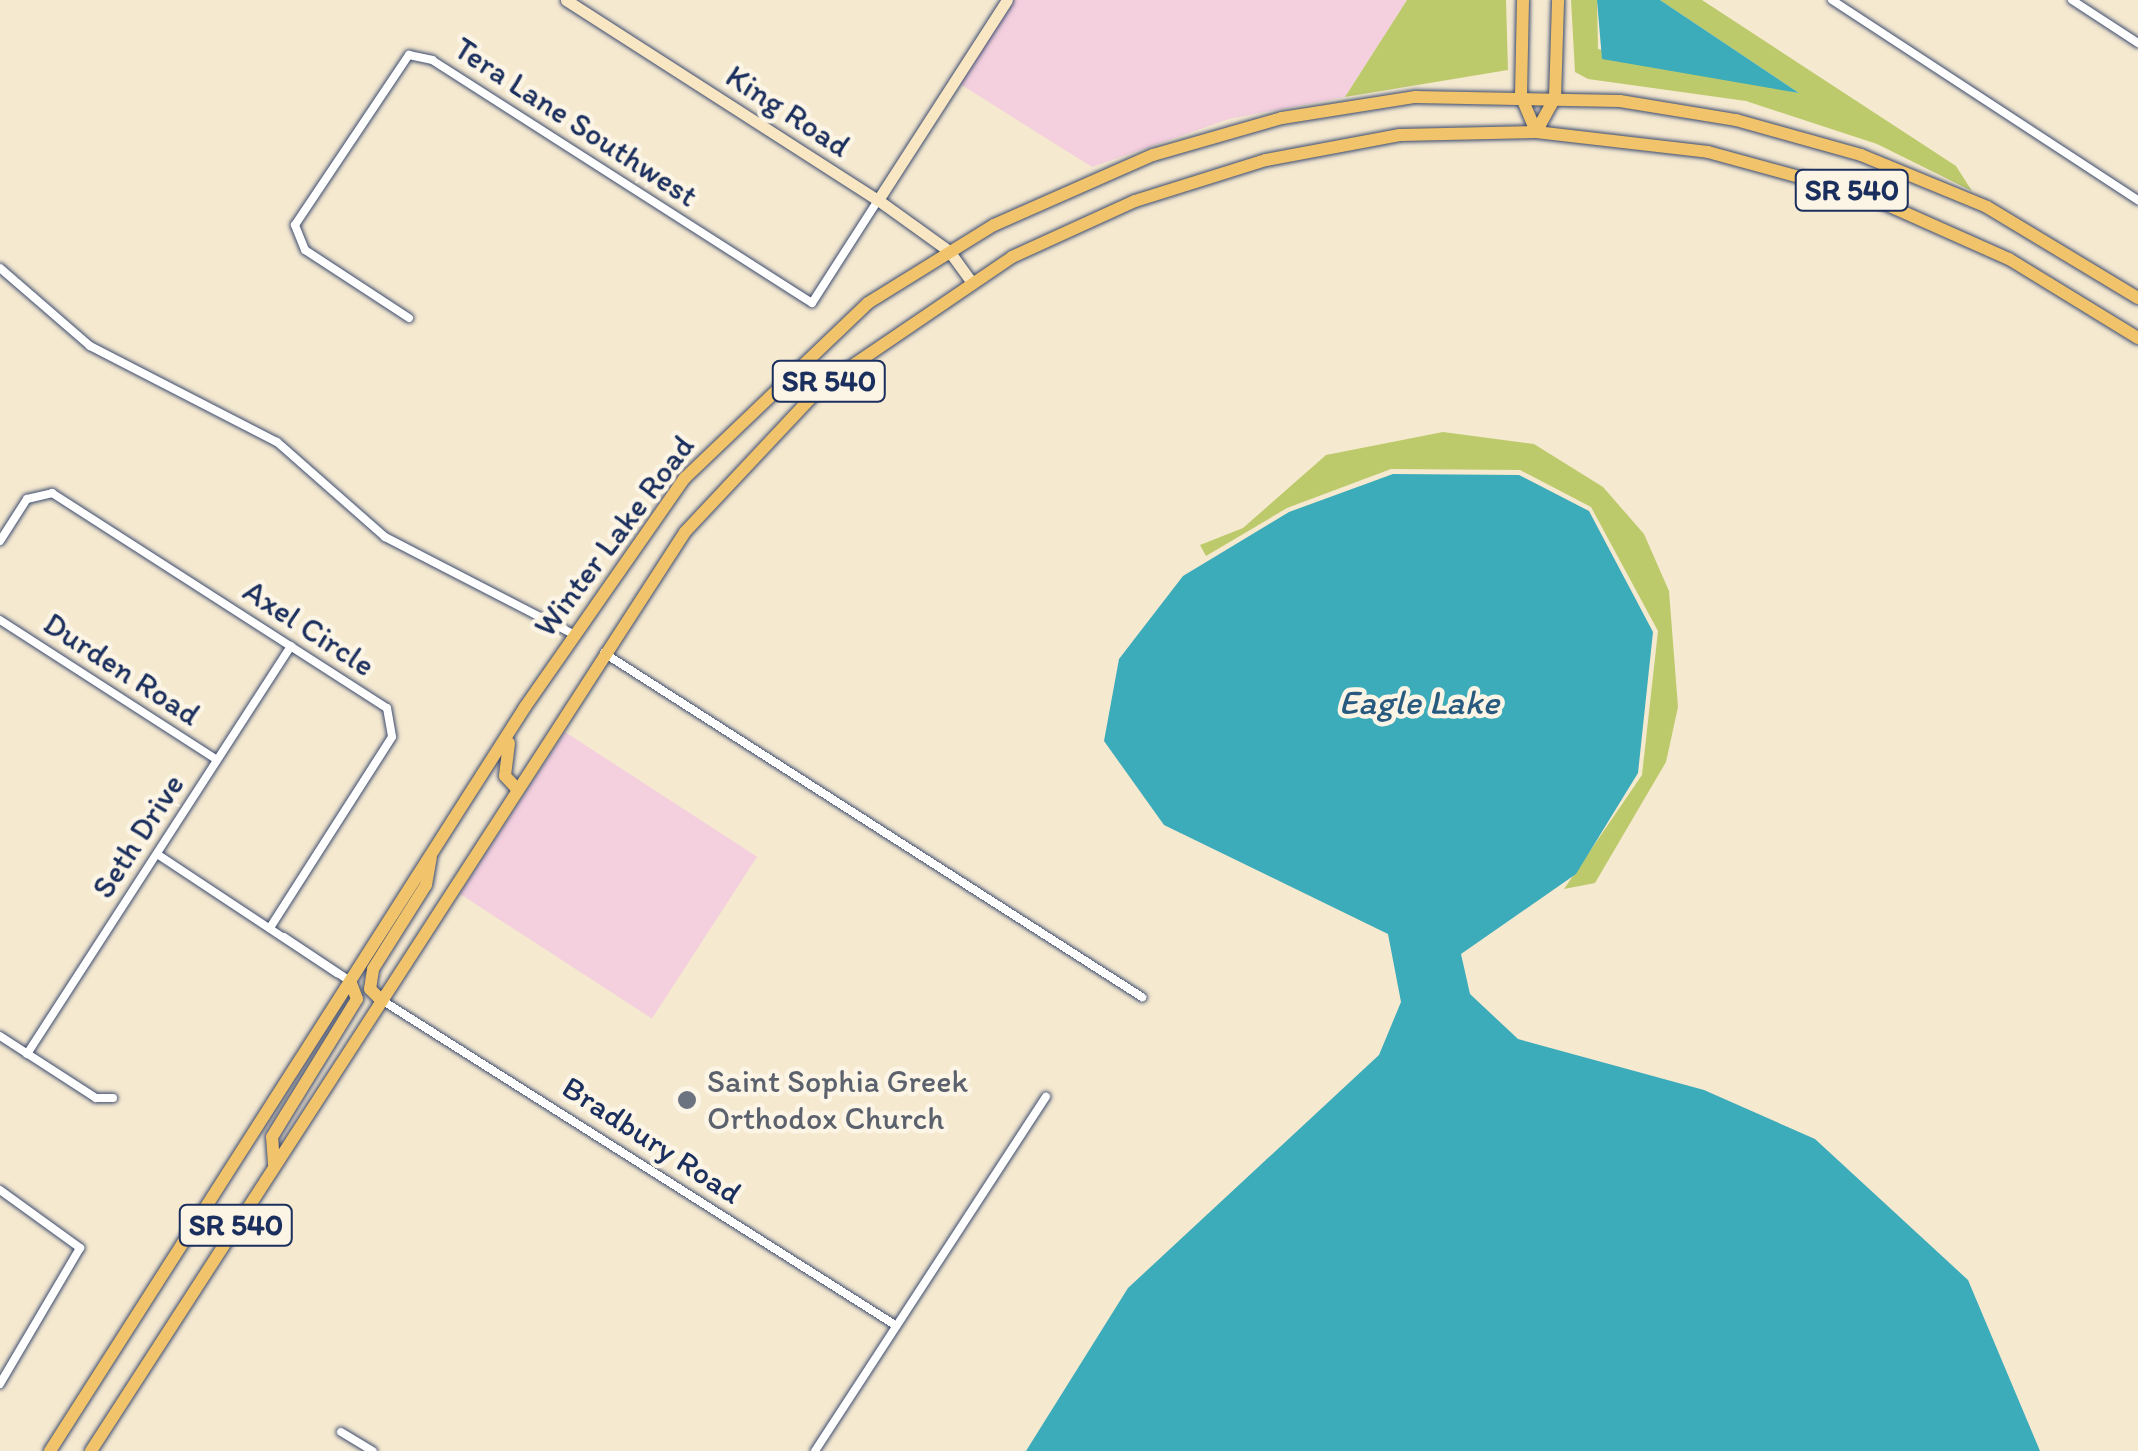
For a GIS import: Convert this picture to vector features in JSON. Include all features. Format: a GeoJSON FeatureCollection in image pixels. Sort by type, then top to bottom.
{"type":"FeatureCollection","features":[{"type":"Feature","properties":{"kind":"main road"},"geometry":{"type":"LineString","coordinates":[[1523,0],[1522,96],[1536,132]]}},
{"type":"Feature","properties":{"kind":"main road"},"geometry":{"type":"LineString","coordinates":[[1536,132],[1555,98],[1558,0]]}},
{"type":"Feature","properties":{"kind":"main road","name":"Winter Lake Road"},"geometry":{"type":"LineString","coordinates":[[50,1451],[573,634],[730,428],[868,303],[949,251],[1097,176],[1239,128],[1416,97],[1555,98]]}},
{"type":"Feature","properties":{"kind":"main road","name":"SR 540"},"geometry":{"type":"LineString","coordinates":[[1555,98],[1736,120],[1862,155],[1987,206],[2138,298]]}},
{"type":"Feature","properties":{"kind":"main road","name":"Winter Lake Road"},"geometry":{"type":"LineString","coordinates":[[90,1451],[685,532],[773,434],[860,355],[970,280],[1136,201],[1266,160],[1417,134],[1536,132]]}},
{"type":"Feature","properties":{"kind":"main road","name":"SR 540"},"geometry":{"type":"LineString","coordinates":[[1536,132],[1708,152],[1850,190],[2009,258],[2138,338]]}},
{"type":"Feature","properties":{"kind":"main road"},"geometry":{"type":"LineString","coordinates":[[516,788],[503,756],[549,671]]}},
{"type":"Feature","properties":{"kind":"main road"},"geometry":{"type":"LineString","coordinates":[[380,999],[370,989],[372,969],[426,885],[431,854]]}},
{"type":"Feature","properties":{"kind":"main road"},"geometry":{"type":"LineString","coordinates":[[274,1164],[272,1137],[357,998],[350,981]]}},
{"type":"Feature","properties":{"kind":"street"},"geometry":{"type":"LineString","coordinates":[[878,200],[1007,0]]}},
{"type":"Feature","properties":{"kind":"street"},"geometry":{"type":"LineString","coordinates":[[1832,0],[2138,200]]}},
{"type":"Feature","properties":{"kind":"street"},"geometry":{"type":"LineString","coordinates":[[2072,0],[2138,43]]}},
{"type":"Feature","properties":{"kind":"street","name":"King Road"},"geometry":{"type":"LineString","coordinates":[[572,2],[878,200],[949,251],[970,280]]}},
{"type":"Feature","properties":{"kind":"street","name":"Tera Lane Southwest"},"geometry":{"type":"LineString","coordinates":[[409,318],[305,250],[295,225],[411,54],[812,303],[878,200]]}},
{"type":"Feature","properties":{"kind":"street"},"geometry":{"type":"LineString","coordinates":[[0,268],[90,346],[277,442],[385,537],[573,634]]}},
{"type":"Feature","properties":{"kind":"street","name":"Axel Circle"},"geometry":{"type":"LineString","coordinates":[[0,541],[27,499],[52,492],[290,646],[394,722],[270,928]]}},
{"type":"Feature","properties":{"kind":"street","name":"Durden Road"},"geometry":{"type":"LineString","coordinates":[[0,620],[217,760]]}},
{"type":"Feature","properties":{"kind":"street","name":"Seth Drive"},"geometry":{"type":"LineString","coordinates":[[28,1054],[290,646]]}},
{"type":"Feature","properties":{"kind":"street"},"geometry":{"type":"LineString","coordinates":[[604,653],[1142,998]]}},
{"type":"Feature","properties":{"kind":"street"},"geometry":{"type":"LineString","coordinates":[[157,854],[350,981]]}},
{"type":"Feature","properties":{"kind":"street","name":"Bradbury Road"},"geometry":{"type":"LineString","coordinates":[[380,999],[896,1324]]}},
{"type":"Feature","properties":{"kind":"street"},"geometry":{"type":"LineString","coordinates":[[0,1036],[96,1098],[113,1098]]}},
{"type":"Feature","properties":{"kind":"street"},"geometry":{"type":"LineString","coordinates":[[814,1451],[1046,1097]]}},
{"type":"Feature","properties":{"kind":"street"},"geometry":{"type":"LineString","coordinates":[[0,1190],[80,1248],[0,1384]]}},
{"type":"Feature","properties":{"kind":"street"},"geometry":{"type":"LineString","coordinates":[[341,1432],[372,1451]]}},
{"type":"Feature","properties":{"kind":"shaded area"},"geometry":{"type":"Polygon","coordinates":[[[1014,0],[1407,0],[1345,97],[1229,119],[1092,167],[960,84],[1014,0]]]}},
{"type":"Feature","properties":{"kind":"shaded area"},"geometry":{"type":"Polygon","coordinates":[[[565,732],[757,857],[652,1019],[460,894],[565,732]]]}},
{"type":"Feature","properties":{"kind":"green space"},"geometry":{"type":"Polygon","coordinates":[[[1407,0],[1506,0],[1508,70],[1345,97],[1407,0]]]}},
{"type":"Feature","properties":{"kind":"green space"},"geometry":{"type":"Polygon","coordinates":[[[1571,0],[1597,0],[1598,49],[1799,93],[1660,0],[1702,0],[1956,166],[1972,191],[1877,144],[1746,101],[1588,79],[1575,72],[1571,0]]]}},
{"type":"Feature","properties":{"kind":"green space"},"geometry":{"type":"Polygon","coordinates":[[[1443,432],[1534,444],[1603,487],[1644,534],[1669,591],[1678,707],[1666,762],[1595,883],[1564,889],[1642,775],[1658,631],[1591,507],[1520,470],[1391,469],[1287,508],[1206,556],[1200,545],[1243,528],[1326,455],[1443,432]]]}},
{"type":"Feature","properties":{"kind":"water"},"geometry":{"type":"Polygon","coordinates":[[[1597,0],[1660,0],[1799,93],[1602,59],[1597,0]]]}},
{"type":"Feature","properties":{"kind":"water","name":"Eagle Lake"},"geometry":{"type":"Polygon","coordinates":[[[1393,474],[1519,475],[1589,511],[1653,632],[1638,773],[1576,874],[1461,954],[1470,994],[1518,1039],[1704,1090],[1815,1139],[1968,1280],[2040,1451],[1026,1451],[1128,1288],[1379,1055],[1401,1002],[1388,934],[1164,825],[1104,741],[1119,659],[1183,576],[1289,512],[1393,474]]]}},
{"type":"Feature","properties":{"kind":"place","name":"Saint Sophia Greek Orthodox Church"},"geometry":{"type":"Point","coordinates":[687,1100]}}]}
